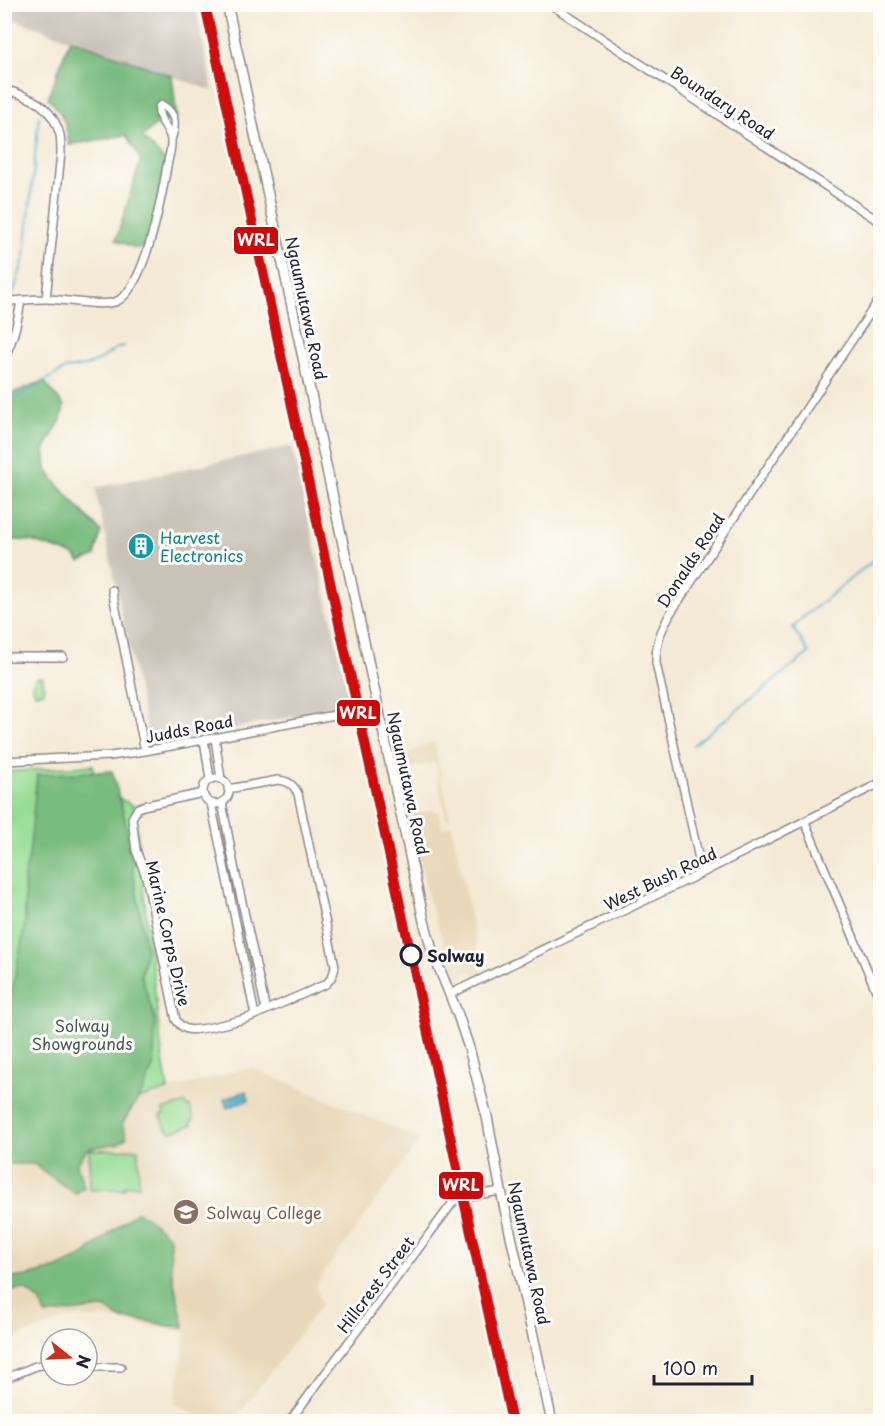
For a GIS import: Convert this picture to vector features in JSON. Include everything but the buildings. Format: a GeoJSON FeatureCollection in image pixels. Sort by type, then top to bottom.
{"type":"FeatureCollection","features":[{"type":"Feature","properties":{"kind":"main road","name":"Ngaumutawa Road"},"geometry":{"type":"LineString","coordinates":[[227,4],[424,921],[432,950],[469,1048],[487,1117],[552,1422]]}},
{"type":"Feature","properties":{"kind":"street","name":"Boundary Road"},"geometry":{"type":"LineString","coordinates":[[550,4],[880,222]]}},
{"type":"Feature","properties":{"kind":"street"},"geometry":{"type":"LineString","coordinates":[[4,89],[31,98],[45,107],[60,135],[61,153],[46,299]]}},
{"type":"Feature","properties":{"kind":"street"},"geometry":{"type":"LineString","coordinates":[[4,301],[46,299],[106,303],[124,296],[130,289],[143,260],[156,221],[171,140]]}},
{"type":"Feature","properties":{"kind":"street","name":"Donalds Road"},"geometry":{"type":"LineString","coordinates":[[702,873],[656,663],[656,648],[661,631],[670,614],[880,298]]}},
{"type":"Feature","properties":{"kind":"street"},"geometry":{"type":"LineString","coordinates":[[4,358],[10,348],[18,322],[21,300]]}},
{"type":"Feature","properties":{"kind":"street"},"geometry":{"type":"LineString","coordinates":[[112,590],[145,751]]}},
{"type":"Feature","properties":{"kind":"street"},"geometry":{"type":"LineString","coordinates":[[4,657],[63,657]]}},
{"type":"Feature","properties":{"kind":"street","name":"Judds Road"},"geometry":{"type":"LineString","coordinates":[[4,761],[110,756],[145,751],[377,707]]}},
{"type":"Feature","properties":{"kind":"street"},"geometry":{"type":"LineString","coordinates":[[215,738],[221,779]]}},
{"type":"Feature","properties":{"kind":"street"},"geometry":{"type":"LineString","coordinates":[[204,740],[210,779]]}},
{"type":"Feature","properties":{"kind":"street"},"geometry":{"type":"LineString","coordinates":[[210,779],[221,779],[226,783],[228,789],[226,798],[222,802],[215,804],[207,801],[203,793],[204,785],[210,779]]}},
{"type":"Feature","properties":{"kind":"street","name":"Marine Corps Drive"},"geometry":{"type":"LineString","coordinates":[[203,793],[138,808],[132,818],[136,850],[146,877],[176,1020],[180,1026],[189,1030],[239,1021],[326,984],[332,979],[335,966],[298,794],[294,787],[285,780],[279,780],[228,789]]}},
{"type":"Feature","properties":{"kind":"street","name":"West Bush Road"},"geometry":{"type":"LineString","coordinates":[[450,994],[702,873],[880,783]]}},
{"type":"Feature","properties":{"kind":"street"},"geometry":{"type":"LineString","coordinates":[[222,802],[266,1010]]}},
{"type":"Feature","properties":{"kind":"street"},"geometry":{"type":"LineString","coordinates":[[211,803],[255,1015]]}},
{"type":"Feature","properties":{"kind":"street"},"geometry":{"type":"LineString","coordinates":[[805,822],[880,1000]]}},
{"type":"Feature","properties":{"kind":"street"},"geometry":{"type":"LineString","coordinates":[[224,868],[234,866]]}},
{"type":"Feature","properties":{"kind":"street"},"geometry":{"type":"LineString","coordinates":[[235,921],[246,919]]}},
{"type":"Feature","properties":{"kind":"street"},"geometry":{"type":"LineString","coordinates":[[247,975],[257,973]]}},
{"type":"Feature","properties":{"kind":"street","name":"Hillcrest Street"},"geometry":{"type":"LineString","coordinates":[[289,1422],[454,1201],[463,1197],[501,1191]]}},
{"type":"Feature","properties":{"kind":"street"},"geometry":{"type":"LineString","coordinates":[[4,1379],[39,1365]]}},
{"type":"Feature","properties":{"kind":"street"},"geometry":{"type":"LineString","coordinates":[[99,1367],[122,1366]]}},
{"type":"Feature","properties":{"kind":"shaded area"},"geometry":{"type":"Polygon","coordinates":[[[4,5],[195,5],[213,91],[5,16],[4,5]]]}},
{"type":"Feature","properties":{"kind":"shaded area"},"geometry":{"type":"Polygon","coordinates":[[[292,446],[351,705],[162,743],[149,741],[95,488],[292,446]]]}},
{"type":"Feature","properties":{"kind":"shaded area"},"geometry":{"type":"Polygon","coordinates":[[[434,741],[482,973],[475,976],[471,972],[464,975],[465,981],[462,983],[457,981],[428,898],[412,822],[413,814],[433,810],[438,811],[442,828],[451,825],[450,819],[446,819],[435,763],[403,769],[398,758],[434,741]]]}},
{"type":"Feature","properties":{"kind":"shaded area","name":"Solway College"},"geometry":{"type":"Polygon","coordinates":[[[251,1067],[420,1139],[315,1286],[322,1304],[234,1421],[206,1421],[175,1403],[186,1333],[105,1318],[69,1318],[39,1327],[39,1329],[5,1342],[5,1137],[251,1067]]]}},
{"type":"Feature","properties":{"kind":"green space"},"geometry":{"type":"Polygon","coordinates":[[[70,39],[172,76],[177,118],[155,126],[142,137],[166,162],[148,247],[135,248],[116,240],[140,163],[140,158],[126,135],[69,145],[63,119],[48,98],[70,39]]]}},
{"type":"Feature","properties":{"kind":"green space"},"geometry":{"type":"Polygon","coordinates":[[[44,381],[64,406],[61,420],[44,450],[46,468],[101,532],[95,556],[80,562],[74,555],[31,541],[5,539],[5,400],[13,393],[44,381]]]}},
{"type":"Feature","properties":{"kind":"green space"},"geometry":{"type":"Polygon","coordinates":[[[36,677],[43,677],[44,692],[35,693],[32,685],[36,677]]]}},
{"type":"Feature","properties":{"kind":"green space","name":"Solway Showgrounds"},"geometry":{"type":"Polygon","coordinates":[[[93,765],[96,799],[117,797],[134,806],[161,1047],[168,1090],[5,1137],[5,772],[93,765]]]}},
{"type":"Feature","properties":{"kind":"green space","name":"Solway Showgrounds"},"geometry":{"type":"Polygon","coordinates":[[[112,771],[125,820],[146,949],[141,975],[155,1020],[154,1064],[143,1091],[122,1124],[127,1137],[119,1143],[87,1149],[77,1164],[84,1187],[75,1194],[34,1164],[5,1164],[5,1017],[24,930],[24,876],[29,857],[37,775],[112,771]]]}},
{"type":"Feature","properties":{"kind":"green space"},"geometry":{"type":"Polygon","coordinates":[[[244,927],[253,966],[249,967],[240,928],[244,927]]]}},
{"type":"Feature","properties":{"kind":"green space"},"geometry":{"type":"Polygon","coordinates":[[[185,1103],[187,1107],[190,1106],[194,1120],[191,1122],[192,1125],[170,1132],[166,1129],[161,1115],[164,1114],[163,1110],[185,1103]]]}},
{"type":"Feature","properties":{"kind":"green space"},"geometry":{"type":"Polygon","coordinates":[[[138,1149],[139,1185],[124,1186],[124,1189],[90,1190],[89,1150],[138,1149]]]}},
{"type":"Feature","properties":{"kind":"green space"},"geometry":{"type":"Polygon","coordinates":[[[137,1211],[170,1238],[171,1269],[184,1327],[120,1319],[109,1310],[102,1308],[45,1315],[40,1301],[24,1289],[5,1292],[5,1276],[13,1278],[27,1276],[58,1268],[81,1257],[137,1211]]]}},
{"type":"Feature","properties":{"kind":"water"},"geometry":{"type":"Polygon","coordinates":[[[246,1091],[249,1100],[227,1108],[224,1099],[246,1091]]]}},
{"type":"Feature","properties":{"kind":"waterway"},"geometry":{"type":"LineString","coordinates":[[13,294],[25,255],[39,116]]}},
{"type":"Feature","properties":{"kind":"waterway"},"geometry":{"type":"LineString","coordinates":[[4,319],[8,308]]}},
{"type":"Feature","properties":{"kind":"waterway"},"geometry":{"type":"LineString","coordinates":[[4,405],[65,369],[86,366],[124,346]]}},
{"type":"Feature","properties":{"kind":"waterway"},"geometry":{"type":"LineString","coordinates":[[693,745],[809,653],[793,628],[880,555]]}},
{"type":"Feature","properties":{"kind":"transit line","name":"WRL"},"geometry":{"type":"LineString","coordinates":[[205,4],[512,1422]]}},
{"type":"Feature","properties":{"kind":"place","name":"Harvest Electronics"},"geometry":{"type":"Point","coordinates":[141,546]}},
{"type":"Feature","properties":{"kind":"place","name":"Solway"},"geometry":{"type":"Point","coordinates":[411,955]}},
{"type":"Feature","properties":{"kind":"place","name":"Solway College"},"geometry":{"type":"Point","coordinates":[186,1212]}}]}
